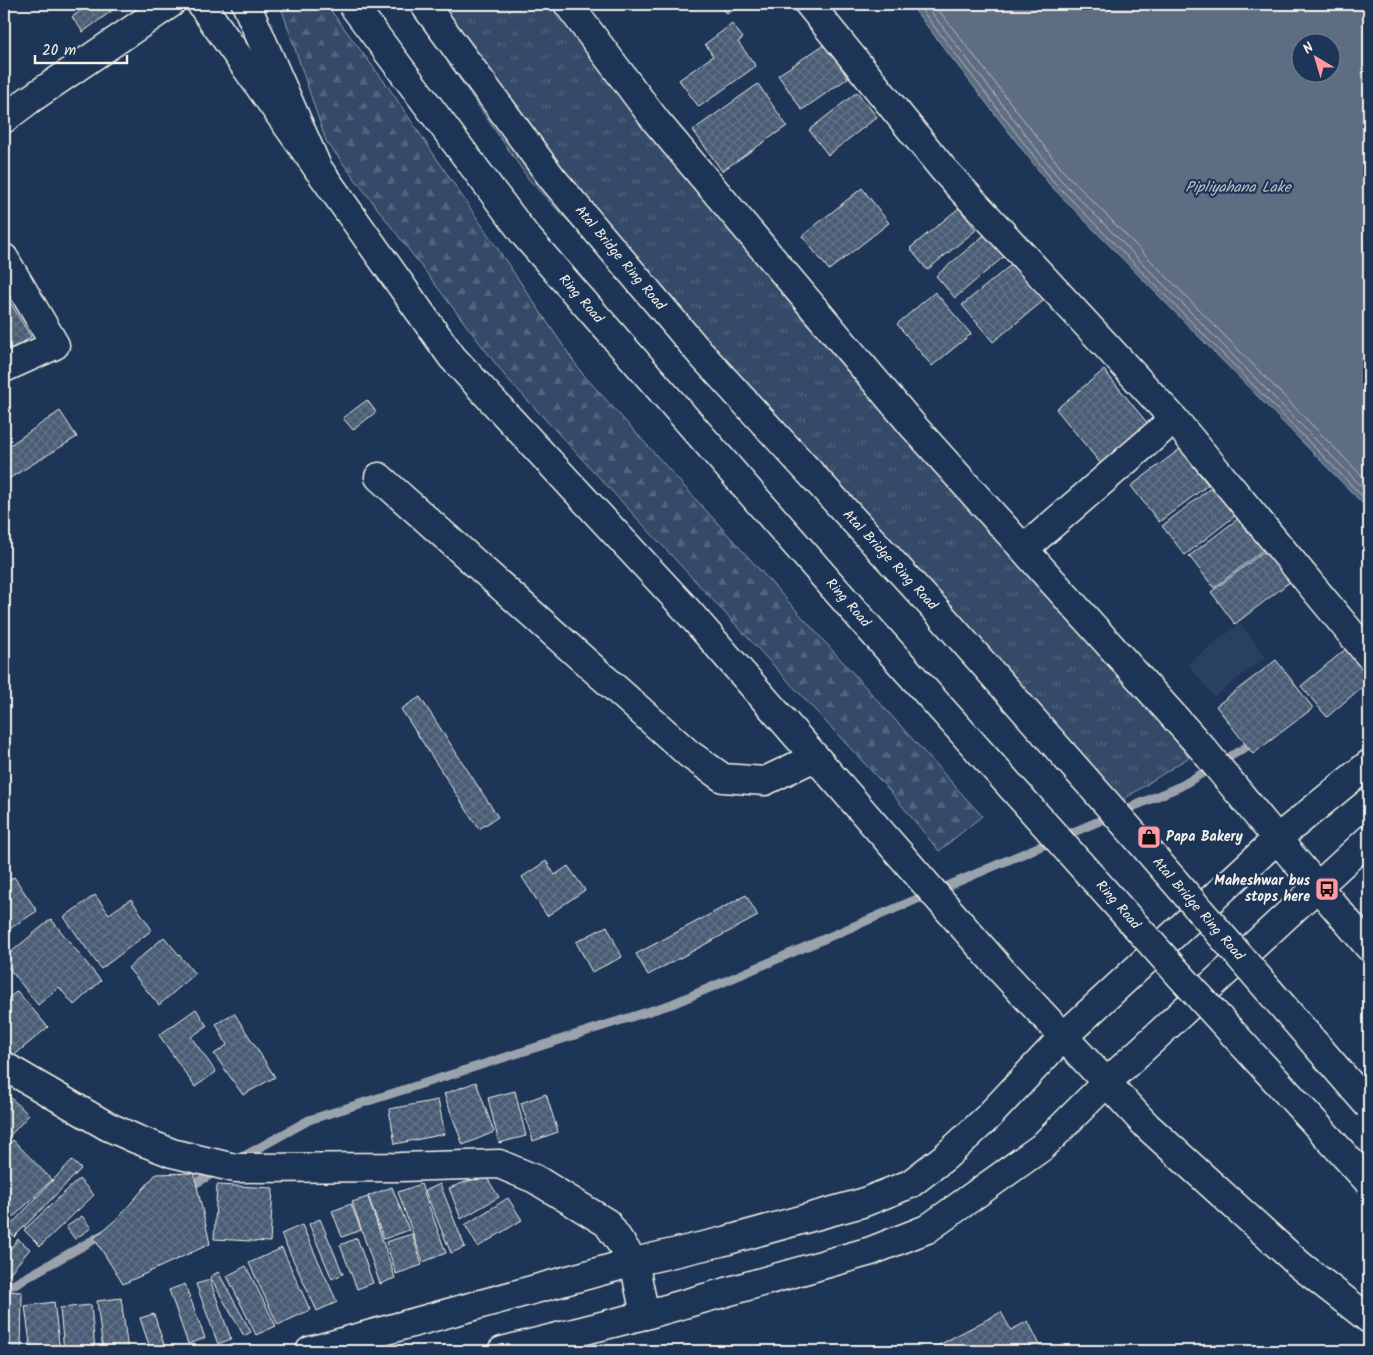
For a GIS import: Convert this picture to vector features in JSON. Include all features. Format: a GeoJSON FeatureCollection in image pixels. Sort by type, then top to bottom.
{"type":"FeatureCollection","features":[{"type":"Feature","properties":{"kind":"street"},"geometry":{"type":"LineString","coordinates":[[4,119],[170,4]]}},
{"type":"Feature","properties":{"kind":"street"},"geometry":{"type":"LineString","coordinates":[[201,4],[452,357],[685,608],[1002,971],[1106,1083],[1147,1126],[1300,1265],[1369,1319]]}},
{"type":"Feature","properties":{"kind":"street"},"geometry":{"type":"LineString","coordinates":[[246,4],[318,169]]}},
{"type":"Feature","properties":{"kind":"street","name":"Ring Road"},"geometry":{"type":"LineString","coordinates":[[352,4],[525,235],[872,630],[1186,981],[1369,1182]]}},
{"type":"Feature","properties":{"kind":"street","name":"Atal Bridge Ring Road"},"geometry":{"type":"LineString","coordinates":[[424,4],[552,178],[700,353],[937,611],[1139,840],[1369,1106]]}},
{"type":"Feature","properties":{"kind":"street"},"geometry":{"type":"LineString","coordinates":[[568,4],[662,128],[914,427],[1025,548],[1203,750],[1369,947]]}},
{"type":"Feature","properties":{"kind":"street"},"geometry":{"type":"LineString","coordinates":[[809,4],[943,169],[1174,419],[1367,653]]}},
{"type":"Feature","properties":{"kind":"street"},"geometry":{"type":"LineString","coordinates":[[4,258],[55,345],[4,368]]}},
{"type":"Feature","properties":{"kind":"street"},"geometry":{"type":"LineString","coordinates":[[1025,548],[1174,419]]}},
{"type":"Feature","properties":{"kind":"street"},"geometry":{"type":"LineString","coordinates":[[379,477],[689,754],[723,778],[765,781],[815,757]]}},
{"type":"Feature","properties":{"kind":"street"},"geometry":{"type":"LineString","coordinates":[[310,1351],[634,1262],[722,1242],[862,1203],[910,1184],[945,1157],[987,1118],[1064,1036],[1277,839],[1369,764]]}},
{"type":"Feature","properties":{"kind":"street"},"geometry":{"type":"LineString","coordinates":[[502,1351],[645,1315],[871,1251],[927,1229],[1042,1147],[1106,1083],[1369,839]]}},
{"type":"Feature","properties":{"kind":"street"},"geometry":{"type":"LineString","coordinates":[[4,1066],[107,1126],[172,1153],[235,1168],[400,1168],[499,1164],[535,1179],[607,1223],[634,1262],[645,1315]]}},
{"type":"Feature","properties":{"kind":"shaded area"},"geometry":{"type":"Polygon","coordinates":[[[1240,623],[1266,657],[1214,697],[1188,664],[1240,623]]]}},
{"type":"Feature","properties":{"kind":"green space"},"geometry":{"type":"Polygon","coordinates":[[[280,4],[326,4],[389,88],[581,372],[982,816],[939,851],[890,791],[505,376],[326,141],[280,4]]]}},
{"type":"Feature","properties":{"kind":"green space"},"geometry":{"type":"Polygon","coordinates":[[[408,4],[556,4],[1189,757],[1121,801],[530,181],[408,4]]]}},
{"type":"Feature","properties":{"kind":"water","name":"Pipliyahana Lake"},"geometry":{"type":"Polygon","coordinates":[[[910,4],[1369,4],[1369,510],[1049,184],[910,4]]]}},
{"type":"Feature","properties":{"kind":"building"},"geometry":{"type":"Polygon","coordinates":[[[55,4],[69,4],[59,10],[55,4]]]}},
{"type":"Feature","properties":{"kind":"building"},"geometry":{"type":"Polygon","coordinates":[[[90,4],[121,4],[83,32],[72,17],[90,4]]]}},
{"type":"Feature","properties":{"kind":"building"},"geometry":{"type":"Polygon","coordinates":[[[720,4],[743,4],[727,14],[720,4]]]}},
{"type":"Feature","properties":{"kind":"building"},"geometry":{"type":"Polygon","coordinates":[[[732,24],[743,38],[738,42],[756,66],[699,107],[679,80],[713,56],[705,44],[732,24]]]}},
{"type":"Feature","properties":{"kind":"building"},"geometry":{"type":"Polygon","coordinates":[[[825,44],[848,78],[802,110],[778,75],[825,44]]]}},
{"type":"Feature","properties":{"kind":"building"},"geometry":{"type":"Polygon","coordinates":[[[758,84],[787,126],[722,171],[693,130],[758,84]]]}},
{"type":"Feature","properties":{"kind":"building"},"geometry":{"type":"Polygon","coordinates":[[[857,92],[877,117],[828,155],[809,130],[857,92]]]}},
{"type":"Feature","properties":{"kind":"building"},"geometry":{"type":"Polygon","coordinates":[[[862,188],[889,223],[829,270],[802,236],[862,188]]]}},
{"type":"Feature","properties":{"kind":"building"},"geometry":{"type":"Polygon","coordinates":[[[959,208],[976,230],[927,270],[910,248],[959,208]]]}},
{"type":"Feature","properties":{"kind":"building"},"geometry":{"type":"Polygon","coordinates":[[[989,231],[1008,253],[955,298],[936,276],[989,231]]]}},
{"type":"Feature","properties":{"kind":"building"},"geometry":{"type":"Polygon","coordinates":[[[1017,260],[1048,297],[993,342],[962,305],[1017,260]]]}},
{"type":"Feature","properties":{"kind":"building"},"geometry":{"type":"Polygon","coordinates":[[[4,292],[31,337],[4,354],[4,292]]]}},
{"type":"Feature","properties":{"kind":"building"},"geometry":{"type":"Polygon","coordinates":[[[935,292],[971,334],[932,366],[897,324],[935,292]]]}},
{"type":"Feature","properties":{"kind":"building"},"geometry":{"type":"Polygon","coordinates":[[[1104,370],[1153,430],[1105,469],[1056,409],[1104,370]]]}},
{"type":"Feature","properties":{"kind":"building"},"geometry":{"type":"Polygon","coordinates":[[[367,400],[376,412],[353,430],[343,418],[367,400]]]}},
{"type":"Feature","properties":{"kind":"building"},"geometry":{"type":"Polygon","coordinates":[[[60,411],[77,437],[5,481],[4,464],[9,461],[4,453],[4,449],[60,411]]]}},
{"type":"Feature","properties":{"kind":"building"},"geometry":{"type":"Polygon","coordinates":[[[1180,449],[1208,485],[1159,522],[1131,486],[1180,449]]]}},
{"type":"Feature","properties":{"kind":"building"},"geometry":{"type":"Polygon","coordinates":[[[1213,486],[1236,515],[1185,555],[1162,526],[1213,486]]]}},
{"type":"Feature","properties":{"kind":"building"},"geometry":{"type":"Polygon","coordinates":[[[1239,518],[1263,550],[1214,588],[1189,556],[1239,518]]]}},
{"type":"Feature","properties":{"kind":"building"},"geometry":{"type":"Polygon","coordinates":[[[1266,550],[1291,581],[1235,624],[1211,592],[1266,550]]]}},
{"type":"Feature","properties":{"kind":"building"},"geometry":{"type":"Polygon","coordinates":[[[1347,648],[1369,675],[1369,681],[1327,717],[1301,686],[1347,648]]]}},
{"type":"Feature","properties":{"kind":"building"},"geometry":{"type":"Polygon","coordinates":[[[1276,660],[1313,708],[1253,754],[1216,706],[1276,660]]]}},
{"type":"Feature","properties":{"kind":"building"},"geometry":{"type":"Polygon","coordinates":[[[420,697],[498,817],[479,829],[401,709],[420,697]]]}},
{"type":"Feature","properties":{"kind":"building"},"geometry":{"type":"Polygon","coordinates":[[[546,861],[555,875],[568,866],[585,890],[547,916],[522,877],[546,861]]]}},
{"type":"Feature","properties":{"kind":"building"},"geometry":{"type":"Polygon","coordinates":[[[14,877],[37,911],[5,932],[4,884],[14,877]]]}},
{"type":"Feature","properties":{"kind":"building"},"geometry":{"type":"Polygon","coordinates":[[[95,895],[109,914],[131,899],[152,930],[101,969],[64,917],[95,895]]]}},
{"type":"Feature","properties":{"kind":"building"},"geometry":{"type":"Polygon","coordinates":[[[746,895],[758,916],[648,975],[636,954],[746,895]]]}},
{"type":"Feature","properties":{"kind":"building"},"geometry":{"type":"Polygon","coordinates":[[[51,919],[101,981],[74,1005],[59,987],[38,1005],[4,962],[4,958],[51,919]]]}},
{"type":"Feature","properties":{"kind":"building"},"geometry":{"type":"Polygon","coordinates":[[[607,926],[622,957],[592,972],[576,942],[607,926]]]}},
{"type":"Feature","properties":{"kind":"building"},"geometry":{"type":"Polygon","coordinates":[[[164,937],[195,974],[159,1005],[128,968],[164,937]]]}},
{"type":"Feature","properties":{"kind":"building"},"geometry":{"type":"Polygon","coordinates":[[[17,991],[48,1027],[11,1058],[4,1049],[4,1002],[17,991]]]}},
{"type":"Feature","properties":{"kind":"building"},"geometry":{"type":"Polygon","coordinates":[[[196,1009],[207,1026],[191,1037],[216,1072],[195,1087],[159,1035],[196,1009]]]}},
{"type":"Feature","properties":{"kind":"building"},"geometry":{"type":"Polygon","coordinates":[[[234,1013],[275,1077],[243,1095],[214,1054],[227,1045],[216,1024],[234,1013]]]}},
{"type":"Feature","properties":{"kind":"building"},"geometry":{"type":"Polygon","coordinates":[[[476,1082],[494,1132],[463,1145],[444,1094],[476,1082]]]}},
{"type":"Feature","properties":{"kind":"building"},"geometry":{"type":"Polygon","coordinates":[[[515,1091],[526,1136],[499,1143],[488,1098],[515,1091]]]}},
{"type":"Feature","properties":{"kind":"building"},"geometry":{"type":"Polygon","coordinates":[[[546,1094],[558,1132],[533,1141],[521,1103],[546,1094]]]}},
{"type":"Feature","properties":{"kind":"building"},"geometry":{"type":"Polygon","coordinates":[[[10,1097],[29,1115],[4,1142],[4,1104],[10,1097]]]}},
{"type":"Feature","properties":{"kind":"building"},"geometry":{"type":"Polygon","coordinates":[[[438,1100],[445,1134],[395,1144],[389,1109],[438,1100]]]}},
{"type":"Feature","properties":{"kind":"building"},"geometry":{"type":"Polygon","coordinates":[[[13,1140],[52,1180],[4,1226],[4,1149],[13,1140]]]}},
{"type":"Feature","properties":{"kind":"building"},"geometry":{"type":"Polygon","coordinates":[[[72,1160],[81,1169],[14,1237],[7,1229],[72,1160]]]}},
{"type":"Feature","properties":{"kind":"building"},"geometry":{"type":"Polygon","coordinates":[[[194,1173],[210,1244],[123,1284],[94,1238],[119,1217],[156,1174],[194,1173]]]}},
{"type":"Feature","properties":{"kind":"building"},"geometry":{"type":"Polygon","coordinates":[[[485,1175],[499,1197],[461,1219],[449,1188],[485,1175]]]}},
{"type":"Feature","properties":{"kind":"building"},"geometry":{"type":"Polygon","coordinates":[[[79,1179],[94,1195],[40,1246],[24,1230],[79,1179]]]}},
{"type":"Feature","properties":{"kind":"building"},"geometry":{"type":"Polygon","coordinates":[[[421,1184],[446,1253],[423,1262],[398,1192],[421,1184]]]}},
{"type":"Feature","properties":{"kind":"building"},"geometry":{"type":"Polygon","coordinates":[[[440,1184],[465,1247],[451,1253],[425,1191],[440,1184]]]}},
{"type":"Feature","properties":{"kind":"building"},"geometry":{"type":"Polygon","coordinates":[[[217,1185],[273,1188],[270,1242],[214,1239],[217,1185]]]}},
{"type":"Feature","properties":{"kind":"building"},"geometry":{"type":"Polygon","coordinates":[[[392,1187],[409,1230],[384,1239],[368,1196],[392,1187]]]}},
{"type":"Feature","properties":{"kind":"building"},"geometry":{"type":"Polygon","coordinates":[[[368,1197],[395,1278],[380,1284],[352,1202],[368,1197]]]}},
{"type":"Feature","properties":{"kind":"building"},"geometry":{"type":"Polygon","coordinates":[[[508,1198],[522,1220],[478,1247],[465,1225],[508,1198]]]}},
{"type":"Feature","properties":{"kind":"building"},"geometry":{"type":"Polygon","coordinates":[[[351,1204],[361,1230],[342,1237],[332,1211],[351,1204]]]}},
{"type":"Feature","properties":{"kind":"building"},"geometry":{"type":"Polygon","coordinates":[[[82,1216],[91,1228],[75,1239],[66,1227],[82,1216]]]}},
{"type":"Feature","properties":{"kind":"building"},"geometry":{"type":"Polygon","coordinates":[[[320,1219],[343,1274],[332,1279],[309,1224],[320,1219]]]}},
{"type":"Feature","properties":{"kind":"building"},"geometry":{"type":"Polygon","coordinates":[[[302,1225],[337,1302],[317,1311],[281,1234],[302,1225]]]}},
{"type":"Feature","properties":{"kind":"building"},"geometry":{"type":"Polygon","coordinates":[[[412,1234],[422,1265],[396,1274],[386,1242],[412,1234]]]}},
{"type":"Feature","properties":{"kind":"building"},"geometry":{"type":"Polygon","coordinates":[[[357,1238],[373,1283],[357,1289],[340,1245],[357,1238]]]}},
{"type":"Feature","properties":{"kind":"building"},"geometry":{"type":"Polygon","coordinates":[[[18,1239],[30,1249],[4,1280],[4,1256],[18,1239]]]}},
{"type":"Feature","properties":{"kind":"building"},"geometry":{"type":"Polygon","coordinates":[[[282,1248],[310,1310],[278,1325],[249,1263],[282,1248]]]}},
{"type":"Feature","properties":{"kind":"building"},"geometry":{"type":"Polygon","coordinates":[[[246,1266],[276,1326],[256,1335],[227,1276],[246,1266]]]}},
{"type":"Feature","properties":{"kind":"building"},"geometry":{"type":"Polygon","coordinates":[[[218,1272],[251,1332],[244,1336],[210,1277],[218,1272]]]}},
{"type":"Feature","properties":{"kind":"building"},"geometry":{"type":"Polygon","coordinates":[[[210,1280],[231,1339],[218,1344],[196,1284],[210,1280]]]}},
{"type":"Feature","properties":{"kind":"building"},"geometry":{"type":"Polygon","coordinates":[[[185,1284],[205,1338],[188,1344],[169,1290],[185,1284]]]}},
{"type":"Feature","properties":{"kind":"building"},"geometry":{"type":"Polygon","coordinates":[[[6,1291],[22,1292],[21,1351],[5,1351],[6,1291]]]}},
{"type":"Feature","properties":{"kind":"building"},"geometry":{"type":"Polygon","coordinates":[[[121,1298],[128,1351],[103,1351],[97,1301],[121,1298]]]}},
{"type":"Feature","properties":{"kind":"building"},"geometry":{"type":"Polygon","coordinates":[[[54,1302],[60,1351],[31,1351],[25,1306],[54,1302]]]}},
{"type":"Feature","properties":{"kind":"building"},"geometry":{"type":"Polygon","coordinates":[[[91,1305],[95,1351],[64,1351],[60,1308],[91,1305]]]}},
{"type":"Feature","properties":{"kind":"building"},"geometry":{"type":"Polygon","coordinates":[[[1001,1312],[1011,1330],[1028,1321],[1043,1351],[937,1351],[935,1347],[1001,1312]]]}},
{"type":"Feature","properties":{"kind":"building"},"geometry":{"type":"Polygon","coordinates":[[[154,1314],[166,1351],[151,1351],[140,1318],[154,1314]]]}},
{"type":"Feature","properties":{"kind":"waterway"},"geometry":{"type":"LineString","coordinates":[[237,1160],[309,1120],[672,1004],[1181,786],[1256,741]]}},
{"type":"Feature","properties":{"kind":"waterway"},"geometry":{"type":"LineString","coordinates":[[187,1188],[217,1171]]}},
{"type":"Feature","properties":{"kind":"waterway"},"geometry":{"type":"LineString","coordinates":[[4,1280],[11,1286],[104,1234]]}},
{"type":"Feature","properties":{"kind":"place","name":"Papa Bakery"},"geometry":{"type":"Point","coordinates":[1149,837]}},
{"type":"Feature","properties":{"kind":"place","name":"Maheshwar bus stops here"},"geometry":{"type":"Point","coordinates":[1327,889]}}]}
